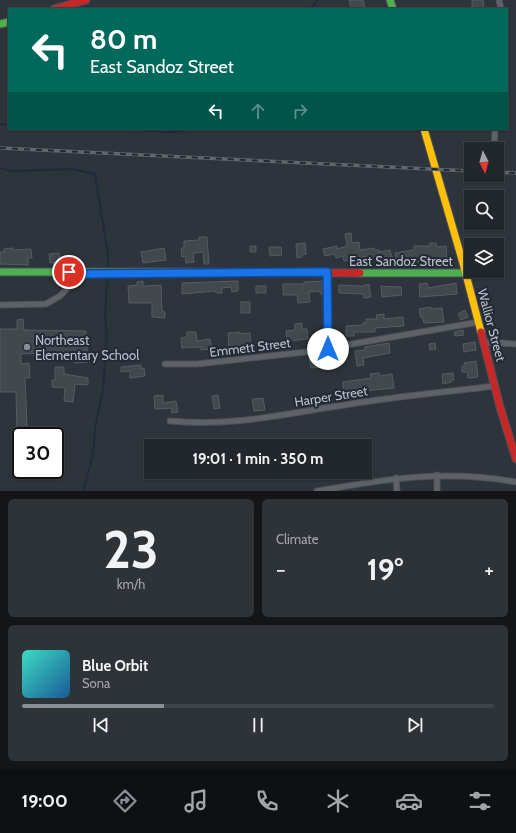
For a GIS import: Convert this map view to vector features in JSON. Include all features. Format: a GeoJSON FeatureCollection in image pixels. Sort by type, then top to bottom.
{"type":"FeatureCollection","features":[{"type":"Feature","properties":{"kind":"street"},"geometry":{"type":"LineString","coordinates":[[58,8],[86,0]]}},
{"type":"Feature","properties":{"kind":"street","name":"Wallior Street"},"geometry":{"type":"LineString","coordinates":[[424,130],[464,266]]}},
{"type":"Feature","properties":{"kind":"street"},"geometry":{"type":"LineString","coordinates":[[494,142],[495,130]]}},
{"type":"Feature","properties":{"kind":"street","name":"East Sandoz Street"},"geometry":{"type":"LineString","coordinates":[[0,272],[69,272],[81,274],[327,272],[464,273]]}},
{"type":"Feature","properties":{"kind":"street"},"geometry":{"type":"LineString","coordinates":[[327,272],[328,349]]}},
{"type":"Feature","properties":{"kind":"street"},"geometry":{"type":"LineString","coordinates":[[0,306],[46,304],[60,296],[81,274]]}},
{"type":"Feature","properties":{"kind":"street","name":"Wallior Street"},"geometry":{"type":"LineString","coordinates":[[467,278],[495,386],[516,459]]}},
{"type":"Feature","properties":{"kind":"street","name":"Emmett Street"},"geometry":{"type":"LineString","coordinates":[[165,364],[197,364],[328,349],[479,322]]}},
{"type":"Feature","properties":{"kind":"street"},"geometry":{"type":"LineString","coordinates":[[484,342],[516,344]]}},
{"type":"Feature","properties":{"kind":"street","name":"Harper Street"},"geometry":{"type":"LineString","coordinates":[[170,420],[201,424],[271,418],[386,398],[495,386]]}},
{"type":"Feature","properties":{"kind":"street"},"geometry":{"type":"LineString","coordinates":[[317,491],[396,478],[452,474],[516,482]]}},
{"type":"Feature","properties":{"kind":"street"},"geometry":{"type":"LineString","coordinates":[[437,475],[437,491]]}},
{"type":"Feature","properties":{"kind":"street"},"geometry":{"type":"LineString","coordinates":[[396,478],[397,491]]}},
{"type":"Feature","properties":{"kind":"building"},"geometry":{"type":"Polygon","coordinates":[[[349,0],[363,0],[365,8],[351,8],[349,0]]]}},
{"type":"Feature","properties":{"kind":"building"},"geometry":{"type":"Polygon","coordinates":[[[472,0],[483,0],[484,8],[472,8],[472,0]]]}},
{"type":"Feature","properties":{"kind":"building"},"geometry":{"type":"Polygon","coordinates":[[[351,233],[352,243],[359,242],[360,250],[374,248],[374,250],[379,250],[379,252],[390,250],[392,257],[367,259],[367,256],[344,261],[343,256],[336,258],[335,254],[325,256],[323,249],[337,246],[337,249],[347,246],[345,234],[351,233]]]}},
{"type":"Feature","properties":{"kind":"building"},"geometry":{"type":"Polygon","coordinates":[[[199,237],[207,237],[209,264],[204,264],[203,252],[193,253],[194,262],[186,263],[185,256],[182,257],[181,248],[184,248],[184,241],[199,240],[199,237]]]}},
{"type":"Feature","properties":{"kind":"building"},"geometry":{"type":"Polygon","coordinates":[[[305,243],[306,254],[297,258],[296,244],[305,243]]]}},
{"type":"Feature","properties":{"kind":"building"},"geometry":{"type":"Polygon","coordinates":[[[430,243],[436,243],[437,247],[446,246],[447,260],[415,262],[414,259],[397,262],[395,253],[414,250],[414,246],[430,246],[430,243]]]}},
{"type":"Feature","properties":{"kind":"building"},"geometry":{"type":"Polygon","coordinates":[[[250,246],[256,246],[256,252],[250,252],[250,246]]]}},
{"type":"Feature","properties":{"kind":"building"},"geometry":{"type":"Polygon","coordinates":[[[269,247],[281,247],[282,255],[270,256],[269,247]]]}},
{"type":"Feature","properties":{"kind":"building"},"geometry":{"type":"Polygon","coordinates":[[[13,248],[13,250],[31,249],[32,258],[28,258],[28,265],[0,264],[0,252],[4,252],[4,249],[13,248]]]}},
{"type":"Feature","properties":{"kind":"building"},"geometry":{"type":"Polygon","coordinates":[[[164,248],[166,260],[143,263],[141,252],[164,248]]]}},
{"type":"Feature","properties":{"kind":"building"},"geometry":{"type":"Polygon","coordinates":[[[59,253],[60,262],[50,263],[49,254],[59,253]]]}},
{"type":"Feature","properties":{"kind":"building"},"geometry":{"type":"Polygon","coordinates":[[[143,281],[143,286],[161,285],[162,311],[165,312],[165,318],[152,317],[152,303],[129,303],[128,286],[137,285],[137,282],[143,281]]]}},
{"type":"Feature","properties":{"kind":"building"},"geometry":{"type":"Polygon","coordinates":[[[238,281],[238,291],[232,292],[231,287],[222,288],[222,293],[216,293],[215,291],[182,294],[182,283],[238,281]]]}},
{"type":"Feature","properties":{"kind":"building"},"geometry":{"type":"Polygon","coordinates":[[[323,281],[323,294],[320,294],[320,291],[309,292],[310,302],[298,303],[297,295],[283,295],[283,284],[304,284],[304,282],[323,281]]]}},
{"type":"Feature","properties":{"kind":"building"},"geometry":{"type":"Polygon","coordinates":[[[427,283],[428,288],[456,283],[457,294],[420,297],[419,284],[427,283]]]}},
{"type":"Feature","properties":{"kind":"building"},"geometry":{"type":"Polygon","coordinates":[[[369,284],[371,297],[364,298],[363,294],[339,293],[339,285],[362,286],[369,284]]]}},
{"type":"Feature","properties":{"kind":"building"},"geometry":{"type":"Polygon","coordinates":[[[256,286],[266,286],[266,293],[256,293],[256,286]]]}},
{"type":"Feature","properties":{"kind":"building"},"geometry":{"type":"Polygon","coordinates":[[[381,286],[401,287],[402,295],[382,297],[381,286]]]}},
{"type":"Feature","properties":{"kind":"building"},"geometry":{"type":"Polygon","coordinates":[[[241,302],[250,302],[250,313],[241,313],[241,302]]]}},
{"type":"Feature","properties":{"kind":"building"},"geometry":{"type":"Polygon","coordinates":[[[431,307],[431,309],[442,308],[444,322],[424,323],[419,309],[431,307]]]}},
{"type":"Feature","properties":{"kind":"building"},"geometry":{"type":"Polygon","coordinates":[[[465,310],[468,317],[461,320],[458,314],[465,310]]]}},
{"type":"Feature","properties":{"kind":"building"},"geometry":{"type":"Polygon","coordinates":[[[384,314],[384,319],[403,317],[404,326],[375,328],[375,332],[354,332],[354,336],[346,336],[346,326],[363,325],[363,323],[366,323],[366,319],[377,319],[376,315],[384,314]]]}},
{"type":"Feature","properties":{"kind":"building"},"geometry":{"type":"Polygon","coordinates":[[[23,319],[24,330],[86,331],[88,362],[75,363],[75,357],[72,357],[71,352],[21,354],[21,364],[29,363],[30,378],[25,378],[27,426],[24,427],[17,427],[16,392],[0,392],[0,329],[17,329],[17,320],[23,319]]]}},
{"type":"Feature","properties":{"kind":"building"},"geometry":{"type":"Polygon","coordinates":[[[302,323],[302,329],[307,329],[308,339],[287,341],[286,331],[295,330],[295,324],[302,323]]]}},
{"type":"Feature","properties":{"kind":"building"},"geometry":{"type":"Polygon","coordinates":[[[463,330],[464,335],[455,336],[454,332],[463,330]]]}},
{"type":"Feature","properties":{"kind":"building"},"geometry":{"type":"Polygon","coordinates":[[[187,332],[196,332],[197,341],[210,339],[212,349],[201,350],[201,347],[182,348],[181,338],[187,337],[187,332]]]}},
{"type":"Feature","properties":{"kind":"building"},"geometry":{"type":"Polygon","coordinates":[[[240,332],[240,334],[250,333],[251,348],[229,351],[228,333],[240,332]]]}},
{"type":"Feature","properties":{"kind":"building"},"geometry":{"type":"Polygon","coordinates":[[[475,342],[476,350],[464,352],[463,344],[475,342]]]}},
{"type":"Feature","properties":{"kind":"building"},"geometry":{"type":"Polygon","coordinates":[[[389,343],[390,353],[363,358],[364,365],[357,366],[355,351],[365,350],[365,347],[389,343]]]}},
{"type":"Feature","properties":{"kind":"building"},"geometry":{"type":"Polygon","coordinates":[[[435,343],[436,349],[430,350],[429,344],[435,343]]]}},
{"type":"Feature","properties":{"kind":"building"},"geometry":{"type":"Polygon","coordinates":[[[334,356],[335,366],[311,368],[309,359],[334,356]]]}},
{"type":"Feature","properties":{"kind":"building"},"geometry":{"type":"Polygon","coordinates":[[[476,361],[478,377],[468,378],[467,372],[462,372],[462,366],[465,366],[464,363],[476,361]]]}},
{"type":"Feature","properties":{"kind":"building"},"geometry":{"type":"Polygon","coordinates":[[[141,365],[141,369],[144,368],[145,376],[130,378],[130,371],[121,372],[121,367],[141,365]]]}},
{"type":"Feature","properties":{"kind":"building"},"geometry":{"type":"Polygon","coordinates":[[[55,367],[64,367],[64,374],[88,378],[88,385],[75,384],[73,402],[64,401],[65,388],[52,387],[52,380],[55,380],[55,367]]]}},
{"type":"Feature","properties":{"kind":"building"},"geometry":{"type":"Polygon","coordinates":[[[379,373],[380,376],[392,374],[394,388],[352,392],[352,394],[344,395],[343,382],[371,378],[370,374],[379,373]]]}},
{"type":"Feature","properties":{"kind":"building"},"geometry":{"type":"Polygon","coordinates":[[[453,373],[454,380],[443,384],[442,374],[453,373]]]}},
{"type":"Feature","properties":{"kind":"building"},"geometry":{"type":"Polygon","coordinates":[[[163,395],[163,403],[176,401],[178,412],[172,413],[171,408],[155,409],[154,396],[163,395]]]}},
{"type":"Feature","properties":{"kind":"building"},"geometry":{"type":"Polygon","coordinates":[[[218,395],[220,408],[214,409],[212,396],[218,395]]]}},
{"type":"Feature","properties":{"kind":"building"},"geometry":{"type":"Polygon","coordinates":[[[263,398],[265,410],[254,411],[252,399],[263,398]]]}},
{"type":"Feature","properties":{"kind":"waterway"},"geometry":{"type":"LineString","coordinates":[[312,8],[318,0]]}},
{"type":"Feature","properties":{"kind":"waterway"},"geometry":{"type":"LineString","coordinates":[[0,124],[8,125]]}},
{"type":"Feature","properties":{"kind":"waterway"},"geometry":{"type":"LineString","coordinates":[[132,130],[175,132],[190,130]]}},
{"type":"Feature","properties":{"kind":"waterway"},"geometry":{"type":"LineString","coordinates":[[0,168],[12,171],[73,169],[95,174],[108,254],[108,266]]}},
{"type":"Feature","properties":{"kind":"waterway"},"geometry":{"type":"LineString","coordinates":[[83,491],[93,454],[95,428],[103,389],[107,334],[105,319],[107,279]]}},
{"type":"Feature","properties":{"kind":"railway"},"geometry":{"type":"LineString","coordinates":[[0,148],[464,171]]}},
{"type":"Feature","properties":{"kind":"railway"},"geometry":{"type":"LineString","coordinates":[[504,172],[516,173]]}},
{"type":"Feature","properties":{"kind":"traffic: fast"},"geometry":{"type":"LineString","coordinates":[[390,0],[393,8]]}},
{"type":"Feature","properties":{"kind":"traffic: fast"},"geometry":{"type":"LineString","coordinates":[[0,24],[8,22]]}},
{"type":"Feature","properties":{"kind":"traffic: fast"},"geometry":{"type":"LineString","coordinates":[[0,272],[186,272]]}},
{"type":"Feature","properties":{"kind":"traffic: fast"},"geometry":{"type":"LineString","coordinates":[[360,273],[464,273]]}},
{"type":"Feature","properties":{"kind":"traffic: slow"},"geometry":{"type":"LineString","coordinates":[[424,130],[463,263],[481,332]]}},
{"type":"Feature","properties":{"kind":"traffic: jam"},"geometry":{"type":"LineString","coordinates":[[58,8],[86,0]]}},
{"type":"Feature","properties":{"kind":"traffic: jam"},"geometry":{"type":"LineString","coordinates":[[186,272],[360,273]]}},
{"type":"Feature","properties":{"kind":"traffic: jam"},"geometry":{"type":"LineString","coordinates":[[481,332],[500,407],[516,459]]}},
{"type":"Feature","properties":{"kind":"place","name":"Northeast Elementary School"},"geometry":{"type":"Point","coordinates":[27,347]}},
{"type":"Feature","properties":{"kind":"route"},"geometry":{"type":"LineString","coordinates":[[69,272],[81,274],[107,272],[327,272],[328,349]]}}]}
